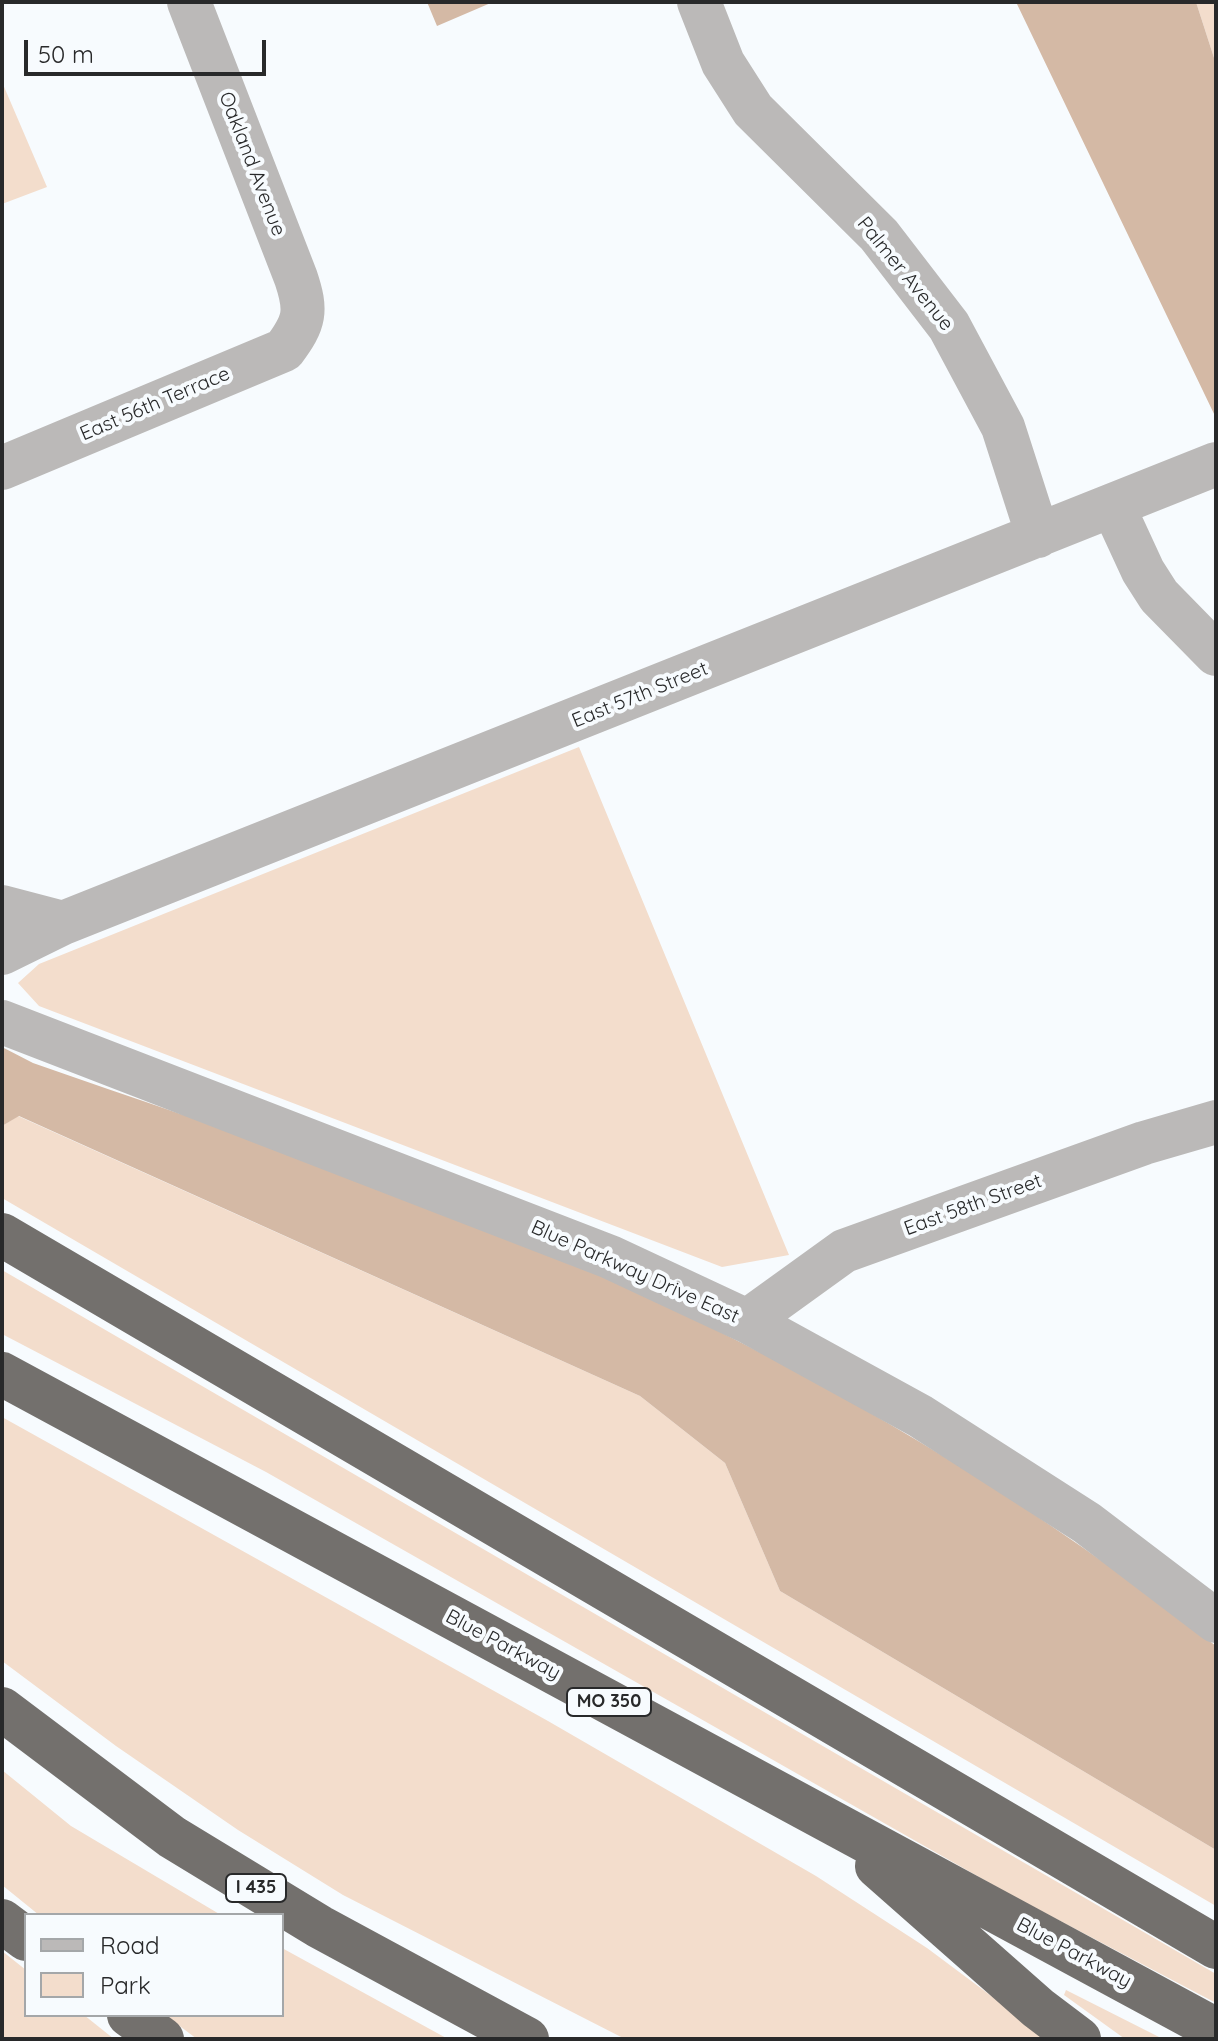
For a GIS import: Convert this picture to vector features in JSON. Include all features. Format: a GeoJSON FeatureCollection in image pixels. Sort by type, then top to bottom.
{"type":"FeatureCollection","features":[{"type":"Feature","properties":{"kind":"highway"},"geometry":{"type":"LineString","coordinates":[[2,1235],[1216,1947]]}},
{"type":"Feature","properties":{"kind":"highway","name":"Blue Parkway"},"geometry":{"type":"LineString","coordinates":[[2,1374],[1216,2030]]}},
{"type":"Feature","properties":{"kind":"highway","name":"I 435"},"geometry":{"type":"LineString","coordinates":[[2,1709],[172,1837],[320,1927],[527,2039]]}},
{"type":"Feature","properties":{"kind":"highway"},"geometry":{"type":"LineString","coordinates":[[819,1815],[1038,2008],[1079,2039]]}},
{"type":"Feature","properties":{"kind":"highway"},"geometry":{"type":"LineString","coordinates":[[2,1921],[24,1938]]}},
{"type":"Feature","properties":{"kind":"highway"},"geometry":{"type":"LineString","coordinates":[[132,2017],[162,2039]]}},
{"type":"Feature","properties":{"kind":"street","name":"Oakland Avenue"},"geometry":{"type":"LineString","coordinates":[[189,2],[296,278],[304,302],[300,328]]}},
{"type":"Feature","properties":{"kind":"street","name":"Palmer Avenue"},"geometry":{"type":"LineString","coordinates":[[699,2],[723,63],[753,110],[879,235],[949,326],[1003,427],[1038,536]]}},
{"type":"Feature","properties":{"kind":"street","name":"East 56th Terrace"},"geometry":{"type":"LineString","coordinates":[[2,468],[284,350],[300,328]]}},
{"type":"Feature","properties":{"kind":"street","name":"East 57th Street"},"geometry":{"type":"LineString","coordinates":[[2,953],[63,923],[1216,464]]}},
{"type":"Feature","properties":{"kind":"street"},"geometry":{"type":"LineString","coordinates":[[1113,506],[1143,571],[1159,596],[1216,654]]}},
{"type":"Feature","properties":{"kind":"street"},"geometry":{"type":"LineString","coordinates":[[2,907],[63,923]]}},
{"type":"Feature","properties":{"kind":"street","name":"Blue Parkway Drive East"},"geometry":{"type":"LineString","coordinates":[[2,1022],[610,1257],[747,1321],[920,1416],[1087,1523],[1216,1621]]}},
{"type":"Feature","properties":{"kind":"street","name":"East 58th Street"},"geometry":{"type":"LineString","coordinates":[[747,1321],[844,1251],[1144,1143],[1216,1122]]}},
{"type":"Feature","properties":{"kind":"green space"},"geometry":{"type":"Polygon","coordinates":[[[1196,2],[1216,2],[1216,64],[1196,2]]]}},
{"type":"Feature","properties":{"kind":"green space"},"geometry":{"type":"Polygon","coordinates":[[[2,82],[47,187],[2,204],[2,82]]]}},
{"type":"Feature","properties":{"kind":"green space"},"geometry":{"type":"Polygon","coordinates":[[[579,747],[789,1255],[722,1267],[39,1006],[18,983],[39,964],[579,747]]]}},
{"type":"Feature","properties":{"kind":"green space"},"geometry":{"type":"Polygon","coordinates":[[[18,1116],[640,1396],[725,1463],[780,1591],[1216,1850],[1216,1906],[2,1198],[2,1126],[18,1116]]]}},
{"type":"Feature","properties":{"kind":"green space"},"geometry":{"type":"Polygon","coordinates":[[[2,1270],[1216,1974],[1216,2003],[1009,1894],[266,1472],[2,1334],[2,1270]]]}},
{"type":"Feature","properties":{"kind":"green space"},"geometry":{"type":"Polygon","coordinates":[[[2,1417],[548,1721],[816,1876],[927,1948],[1049,2039],[625,2039],[343,1895],[238,1830],[116,1746],[2,1661],[2,1417]]]}},
{"type":"Feature","properties":{"kind":"green space"},"geometry":{"type":"Polygon","coordinates":[[[2,1770],[71,1826],[218,1913],[37,1913],[2,1885],[2,1770]]]}},
{"type":"Feature","properties":{"kind":"green space"},"geometry":{"type":"Polygon","coordinates":[[[284,1949],[448,2039],[197,2039],[168,2017],[284,2017],[284,1949]]]}},
{"type":"Feature","properties":{"kind":"green space"},"geometry":{"type":"Polygon","coordinates":[[[2,1951],[24,1968],[24,2017],[86,2017],[114,2039],[2,2039],[2,1951]]]}},
{"type":"Feature","properties":{"kind":"green space"},"geometry":{"type":"Polygon","coordinates":[[[1066,1990],[1163,2039],[1125,2039],[1064,1995],[1066,1990]]]}},
{"type":"Feature","properties":{"kind":"shaded area"},"geometry":{"type":"Polygon","coordinates":[[[427,2],[493,2],[437,26],[427,2]]]}},
{"type":"Feature","properties":{"kind":"shaded area"},"geometry":{"type":"Polygon","coordinates":[[[1016,2],[1196,2],[1216,64],[1216,418],[1016,2]]]}},
{"type":"Feature","properties":{"kind":"shaded area"},"geometry":{"type":"Polygon","coordinates":[[[2,1047],[33,1063],[407,1194],[554,1253],[685,1314],[802,1375],[917,1440],[1028,1510],[1216,1646],[1216,1850],[780,1591],[725,1463],[640,1396],[19,1116],[2,1126],[2,1047]]]}}]}
